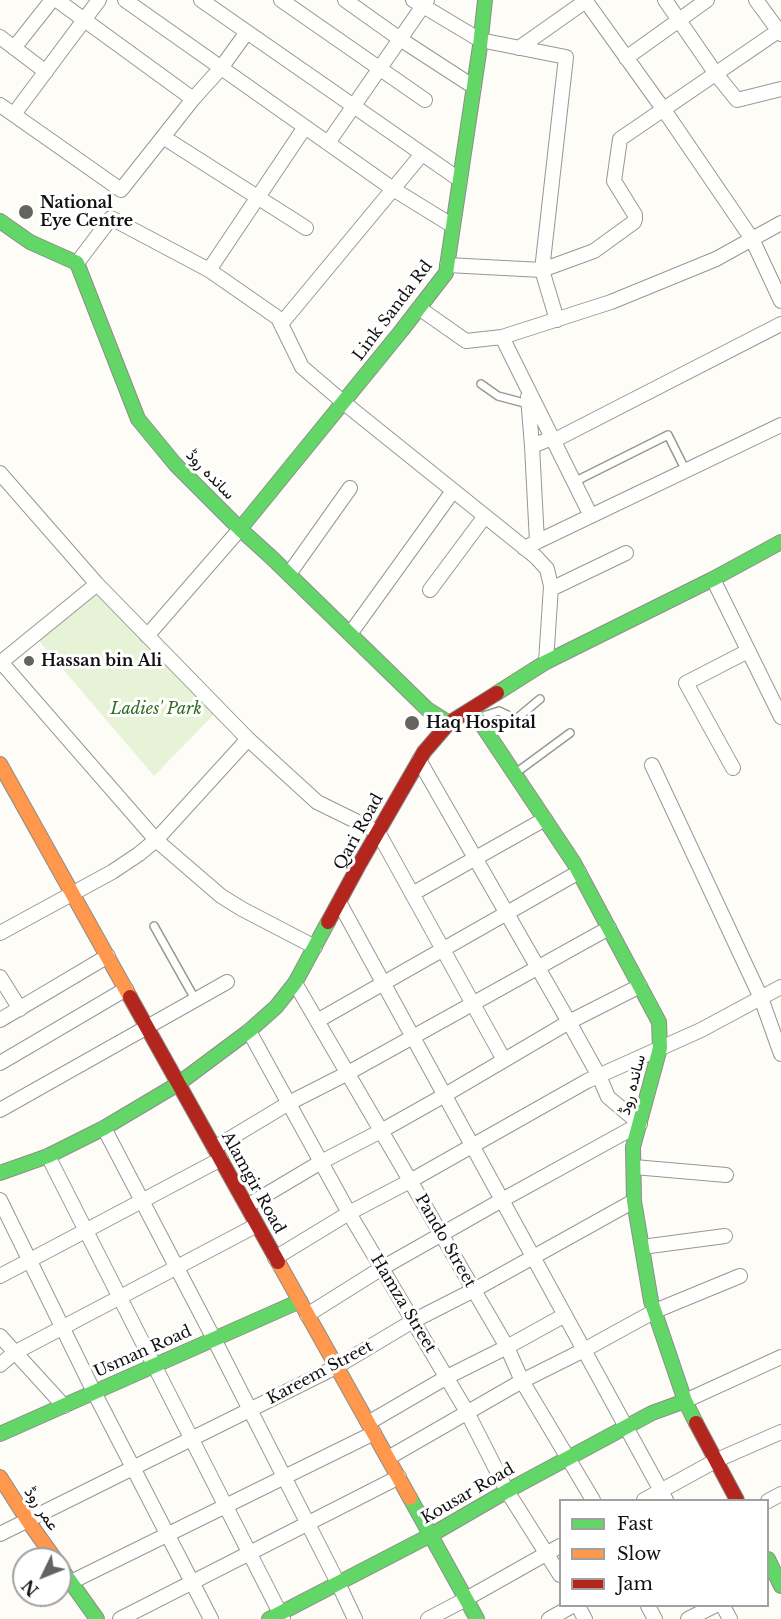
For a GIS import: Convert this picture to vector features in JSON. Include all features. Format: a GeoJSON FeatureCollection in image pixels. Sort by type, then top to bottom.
{"type":"FeatureCollection","features":[{"type":"Feature","properties":{"kind":"main road","name":"Link Sanda Rd"},"geometry":{"type":"LineString","coordinates":[[240,529],[446,273],[485,0]]}},
{"type":"Feature","properties":{"kind":"main road"},"geometry":{"type":"LineString","coordinates":[[0,221],[30,242],[77,263]]}},
{"type":"Feature","properties":{"kind":"main road","name":"ساندہ روڈ"},"geometry":{"type":"LineString","coordinates":[[77,263],[138,418],[175,464],[427,709],[449,723]]}},
{"type":"Feature","properties":{"kind":"main road","name":"Qari Road"},"geometry":{"type":"LineString","coordinates":[[0,1173],[48,1156],[104,1128],[178,1084],[249,1031],[276,1007],[295,983],[419,760],[449,723],[475,714],[546,663],[781,542]]}},
{"type":"Feature","properties":{"kind":"main road","name":"ساندہ روڈ"},"geometry":{"type":"LineString","coordinates":[[475,714],[579,872],[659,1022],[660,1048],[633,1147],[634,1201],[651,1301],[685,1401],[736,1499]]}},
{"type":"Feature","properties":{"kind":"main road","name":"Alamgir Road"},"geometry":{"type":"LineString","coordinates":[[0,764],[477,1619]]}},
{"type":"Feature","properties":{"kind":"main road","name":"Usman Road"},"geometry":{"type":"LineString","coordinates":[[0,1434],[300,1301]]}},
{"type":"Feature","properties":{"kind":"main road","name":"Kousar Road"},"geometry":{"type":"LineString","coordinates":[[277,1617],[431,1535],[568,1457],[652,1413],[685,1401]]}},
{"type":"Feature","properties":{"kind":"main road","name":"عمر روڈ"},"geometry":{"type":"LineString","coordinates":[[0,1477],[46,1547]]}},
{"type":"Feature","properties":{"kind":"main road"},"geometry":{"type":"LineString","coordinates":[[769,1561],[776,1577]]}},
{"type":"Feature","properties":{"kind":"main road"},"geometry":{"type":"LineString","coordinates":[[72,1583],[97,1619]]}},
{"type":"Feature","properties":{"kind":"street"},"geometry":{"type":"LineString","coordinates":[[14,48],[52,0]]}},
{"type":"Feature","properties":{"kind":"street"},"geometry":{"type":"LineString","coordinates":[[57,0],[193,99]]}},
{"type":"Feature","properties":{"kind":"street"},"geometry":{"type":"LineString","coordinates":[[14,114],[99,0]]}},
{"type":"Feature","properties":{"kind":"street"},"geometry":{"type":"LineString","coordinates":[[125,0],[393,189],[453,226]]}},
{"type":"Feature","properties":{"kind":"street"},"geometry":{"type":"LineString","coordinates":[[201,0],[460,180]]}},
{"type":"Feature","properties":{"kind":"street"},"geometry":{"type":"LineString","coordinates":[[281,0],[425,100]]}},
{"type":"Feature","properties":{"kind":"street"},"geometry":{"type":"LineString","coordinates":[[345,0],[474,87]]}},
{"type":"Feature","properties":{"kind":"street"},"geometry":{"type":"LineString","coordinates":[[519,48],[586,0],[753,239],[781,301]]}},
{"type":"Feature","properties":{"kind":"street"},"geometry":{"type":"LineString","coordinates":[[665,0],[716,74],[737,100],[781,89]]}},
{"type":"Feature","properties":{"kind":"street"},"geometry":{"type":"LineString","coordinates":[[626,57],[707,0]]}},
{"type":"Feature","properties":{"kind":"street"},"geometry":{"type":"LineString","coordinates":[[447,265],[542,270],[594,251],[634,222],[635,215],[614,181],[620,139],[780,31],[756,0]]}},
{"type":"Feature","properties":{"kind":"street"},"geometry":{"type":"LineString","coordinates":[[328,143],[400,39],[421,2],[480,40],[566,57],[542,270],[557,320]]}},
{"type":"Feature","properties":{"kind":"street"},"geometry":{"type":"LineString","coordinates":[[0,105],[121,190],[193,99],[221,68],[247,32]]}},
{"type":"Feature","properties":{"kind":"street"},"geometry":{"type":"LineString","coordinates":[[0,37],[46,72]]}},
{"type":"Feature","properties":{"kind":"street"},"geometry":{"type":"LineString","coordinates":[[209,270],[305,127]]}},
{"type":"Feature","properties":{"kind":"street"},"geometry":{"type":"LineString","coordinates":[[163,137],[306,228]]}},
{"type":"Feature","properties":{"kind":"street"},"geometry":{"type":"LineString","coordinates":[[282,324],[422,154]]}},
{"type":"Feature","properties":{"kind":"street"},"geometry":{"type":"LineString","coordinates":[[77,263],[111,218],[209,270],[278,318],[302,367],[485,516],[531,545],[547,569],[551,589],[546,663]]}},
{"type":"Feature","properties":{"kind":"street"},"geometry":{"type":"LineString","coordinates":[[419,308],[466,341],[502,337],[611,302],[716,259],[781,223]]}},
{"type":"Feature","properties":{"kind":"street"},"geometry":{"type":"LineString","coordinates":[[532,446],[553,440],[781,324]]}},
{"type":"Feature","properties":{"kind":"street"},"geometry":{"type":"LineString","coordinates":[[502,337],[591,516]]}},
{"type":"Feature","properties":{"kind":"street"},"geometry":{"type":"LineString","coordinates":[[527,387],[532,446],[531,545]]}},
{"type":"Feature","properties":{"kind":"street"},"geometry":{"type":"LineString","coordinates":[[531,545],[781,425]]}},
{"type":"Feature","properties":{"kind":"street"},"geometry":{"type":"LineString","coordinates":[[0,473],[97,584],[248,739],[317,802],[378,832],[504,1060]]}},
{"type":"Feature","properties":{"kind":"street"},"geometry":{"type":"LineString","coordinates":[[289,574],[350,488]]}},
{"type":"Feature","properties":{"kind":"street"},"geometry":{"type":"LineString","coordinates":[[350,634],[453,490]]}},
{"type":"Feature","properties":{"kind":"street"},"geometry":{"type":"LineString","coordinates":[[429,590],[485,516]]}},
{"type":"Feature","properties":{"kind":"street"},"geometry":{"type":"LineString","coordinates":[[147,636],[240,529]]}},
{"type":"Feature","properties":{"kind":"street"},"geometry":{"type":"LineString","coordinates":[[551,589],[626,553]]}},
{"type":"Feature","properties":{"kind":"street"},"geometry":{"type":"LineString","coordinates":[[713,579],[781,717]]}},
{"type":"Feature","properties":{"kind":"street"},"geometry":{"type":"LineString","coordinates":[[97,584],[0,662],[156,840],[221,896],[315,947]]}},
{"type":"Feature","properties":{"kind":"street"},"geometry":{"type":"LineString","coordinates":[[733,768],[686,683],[748,651]]}},
{"type":"Feature","properties":{"kind":"street"},"geometry":{"type":"LineString","coordinates":[[0,933],[112,872],[139,854],[156,840],[248,739]]}},
{"type":"Feature","properties":{"kind":"street"},"geometry":{"type":"LineString","coordinates":[[307,1315],[382,1268],[640,1125],[608,1097],[569,1022],[419,760]]}},
{"type":"Feature","properties":{"kind":"street"},"geometry":{"type":"LineString","coordinates":[[652,765],[761,998],[781,1054]]}},
{"type":"Feature","properties":{"kind":"street"},"geometry":{"type":"LineString","coordinates":[[412,894],[545,819]]}},
{"type":"Feature","properties":{"kind":"street"},"geometry":{"type":"LineString","coordinates":[[317,1021],[579,872]]}},
{"type":"Feature","properties":{"kind":"street"},"geometry":{"type":"LineString","coordinates":[[339,902],[663,1496],[717,1460],[781,1432]]}},
{"type":"Feature","properties":{"kind":"street"},"geometry":{"type":"LineString","coordinates":[[0,1276],[142,1201],[217,1154],[289,1103],[348,1073],[609,928]]}},
{"type":"Feature","properties":{"kind":"street"},"geometry":{"type":"LineString","coordinates":[[0,1020],[108,956]]}},
{"type":"Feature","properties":{"kind":"street"},"geometry":{"type":"LineString","coordinates":[[0,977],[20,1008]]}},
{"type":"Feature","properties":{"kind":"street"},"geometry":{"type":"LineString","coordinates":[[0,1110],[227,982]]}},
{"type":"Feature","properties":{"kind":"street","name":"Pando Street"},"geometry":{"type":"LineString","coordinates":[[295,983],[507,1347],[522,1381],[592,1499]]}},
{"type":"Feature","properties":{"kind":"street"},"geometry":{"type":"LineString","coordinates":[[246,1206],[321,1162],[445,1095],[569,1022],[640,986]]}},
{"type":"Feature","properties":{"kind":"street"},"geometry":{"type":"LineString","coordinates":[[275,1258],[349,1213],[599,1076],[701,1030],[781,987]]}},
{"type":"Feature","properties":{"kind":"street"},"geometry":{"type":"LineString","coordinates":[[0,1063],[126,989]]}},
{"type":"Feature","properties":{"kind":"street","name":"Hamza Street"},"geometry":{"type":"LineString","coordinates":[[249,1031],[349,1213],[467,1412],[507,1491],[559,1572]]}},
{"type":"Feature","properties":{"kind":"street"},"geometry":{"type":"LineString","coordinates":[[104,1128],[308,1523],[355,1619]]}},
{"type":"Feature","properties":{"kind":"street"},"geometry":{"type":"LineString","coordinates":[[48,1156],[250,1553],[277,1617]]}},
{"type":"Feature","properties":{"kind":"street"},"geometry":{"type":"LineString","coordinates":[[634,1167],[726,1175]]}},
{"type":"Feature","properties":{"kind":"street"},"geometry":{"type":"LineString","coordinates":[[0,1200],[94,1392],[211,1619]]}},
{"type":"Feature","properties":{"kind":"street","name":"Kareem Street"},"geometry":{"type":"LineString","coordinates":[[0,1534],[336,1367],[413,1321],[474,1290],[634,1201]]}},
{"type":"Feature","properties":{"kind":"street"},"geometry":{"type":"LineString","coordinates":[[0,1365],[14,1353],[257,1225]]}},
{"type":"Feature","properties":{"kind":"street"},"geometry":{"type":"LineString","coordinates":[[642,1247],[725,1236]]}},
{"type":"Feature","properties":{"kind":"street"},"geometry":{"type":"LineString","coordinates":[[388,1458],[522,1381],[655,1311],[740,1276]]}},
{"type":"Feature","properties":{"kind":"street"},"geometry":{"type":"LineString","coordinates":[[72,1582],[284,1477],[371,1428],[447,1377],[565,1315]]}},
{"type":"Feature","properties":{"kind":"street"},"geometry":{"type":"LineString","coordinates":[[0,1336],[64,1406]]}},
{"type":"Feature","properties":{"kind":"street"},"geometry":{"type":"LineString","coordinates":[[685,1401],[781,1357]]}},
{"type":"Feature","properties":{"kind":"street"},"geometry":{"type":"LineString","coordinates":[[120,1619],[399,1478]]}},
{"type":"Feature","properties":{"kind":"street"},"geometry":{"type":"LineString","coordinates":[[428,1619],[559,1547]]}},
{"type":"Feature","properties":{"kind":"street"},"geometry":{"type":"LineString","coordinates":[[549,1619],[569,1607]]}},
{"type":"Feature","properties":{"kind":"street"},"geometry":{"type":"LineString","coordinates":[[688,1619],[710,1607]]}},
{"type":"Feature","properties":{"kind":"lane"},"geometry":{"type":"LineString","coordinates":[[481,384],[498,396],[528,404]]}},
{"type":"Feature","properties":{"kind":"lane"},"geometry":{"type":"LineString","coordinates":[[574,482],[668,435],[686,471]]}},
{"type":"Feature","properties":{"kind":"lane"},"geometry":{"type":"LineString","coordinates":[[475,714],[499,711],[516,719],[540,699]]}},
{"type":"Feature","properties":{"kind":"lane"},"geometry":{"type":"LineString","coordinates":[[515,774],[570,733]]}},
{"type":"Feature","properties":{"kind":"lane"},"geometry":{"type":"LineString","coordinates":[[154,926],[195,999]]}},
{"type":"Feature","properties":{"kind":"green space","name":"Ladies' Park"},"geometry":{"type":"Polygon","coordinates":[[[97,584],[219,709],[154,776],[34,635],[97,584]]]}},
{"type":"Feature","properties":{"kind":"traffic: fast"},"geometry":{"type":"LineString","coordinates":[[240,529],[446,273],[485,0]]}},
{"type":"Feature","properties":{"kind":"traffic: fast"},"geometry":{"type":"LineString","coordinates":[[0,221],[30,242],[77,263],[138,419],[175,464],[427,709],[449,723]]}},
{"type":"Feature","properties":{"kind":"traffic: fast"},"geometry":{"type":"LineString","coordinates":[[497,693],[546,662],[713,579],[781,542]]}},
{"type":"Feature","properties":{"kind":"traffic: fast"},"geometry":{"type":"LineString","coordinates":[[472,710],[574,863],[659,1022],[660,1048],[633,1147],[634,1201],[651,1301],[685,1401],[696,1423]]}},
{"type":"Feature","properties":{"kind":"traffic: fast"},"geometry":{"type":"LineString","coordinates":[[0,1173],[48,1156],[104,1128],[178,1084],[249,1031],[276,1007],[295,983],[328,922]]}},
{"type":"Feature","properties":{"kind":"traffic: fast"},"geometry":{"type":"LineString","coordinates":[[0,1434],[300,1301]]}},
{"type":"Feature","properties":{"kind":"traffic: fast"},"geometry":{"type":"LineString","coordinates":[[269,1619],[431,1535],[652,1413],[685,1401]]}},
{"type":"Feature","properties":{"kind":"traffic: fast"},"geometry":{"type":"LineString","coordinates":[[410,1498],[477,1619]]}},
{"type":"Feature","properties":{"kind":"traffic: fast"},"geometry":{"type":"LineString","coordinates":[[769,1561],[781,1586]]}},
{"type":"Feature","properties":{"kind":"traffic: fast"},"geometry":{"type":"LineString","coordinates":[[72,1584],[97,1619]]}},
{"type":"Feature","properties":{"kind":"traffic: slow"},"geometry":{"type":"LineString","coordinates":[[0,764],[130,997]]}},
{"type":"Feature","properties":{"kind":"traffic: slow"},"geometry":{"type":"LineString","coordinates":[[278,1262],[410,1498]]}},
{"type":"Feature","properties":{"kind":"traffic: slow"},"geometry":{"type":"LineString","coordinates":[[0,1477],[46,1547]]}},
{"type":"Feature","properties":{"kind":"traffic: jam"},"geometry":{"type":"LineString","coordinates":[[328,922],[424,752],[449,723],[497,693]]}},
{"type":"Feature","properties":{"kind":"traffic: jam"},"geometry":{"type":"LineString","coordinates":[[130,997],[278,1262]]}},
{"type":"Feature","properties":{"kind":"traffic: jam"},"geometry":{"type":"LineString","coordinates":[[696,1423],[736,1499]]}},
{"type":"Feature","properties":{"kind":"place","name":"National Eye Centre"},"geometry":{"type":"Point","coordinates":[26,212]}},
{"type":"Feature","properties":{"kind":"place","name":"Hassan bin Ali"},"geometry":{"type":"Point","coordinates":[29,661]}},
{"type":"Feature","properties":{"kind":"place","name":"Haq Hospital"},"geometry":{"type":"Point","coordinates":[412,723]}}]}
